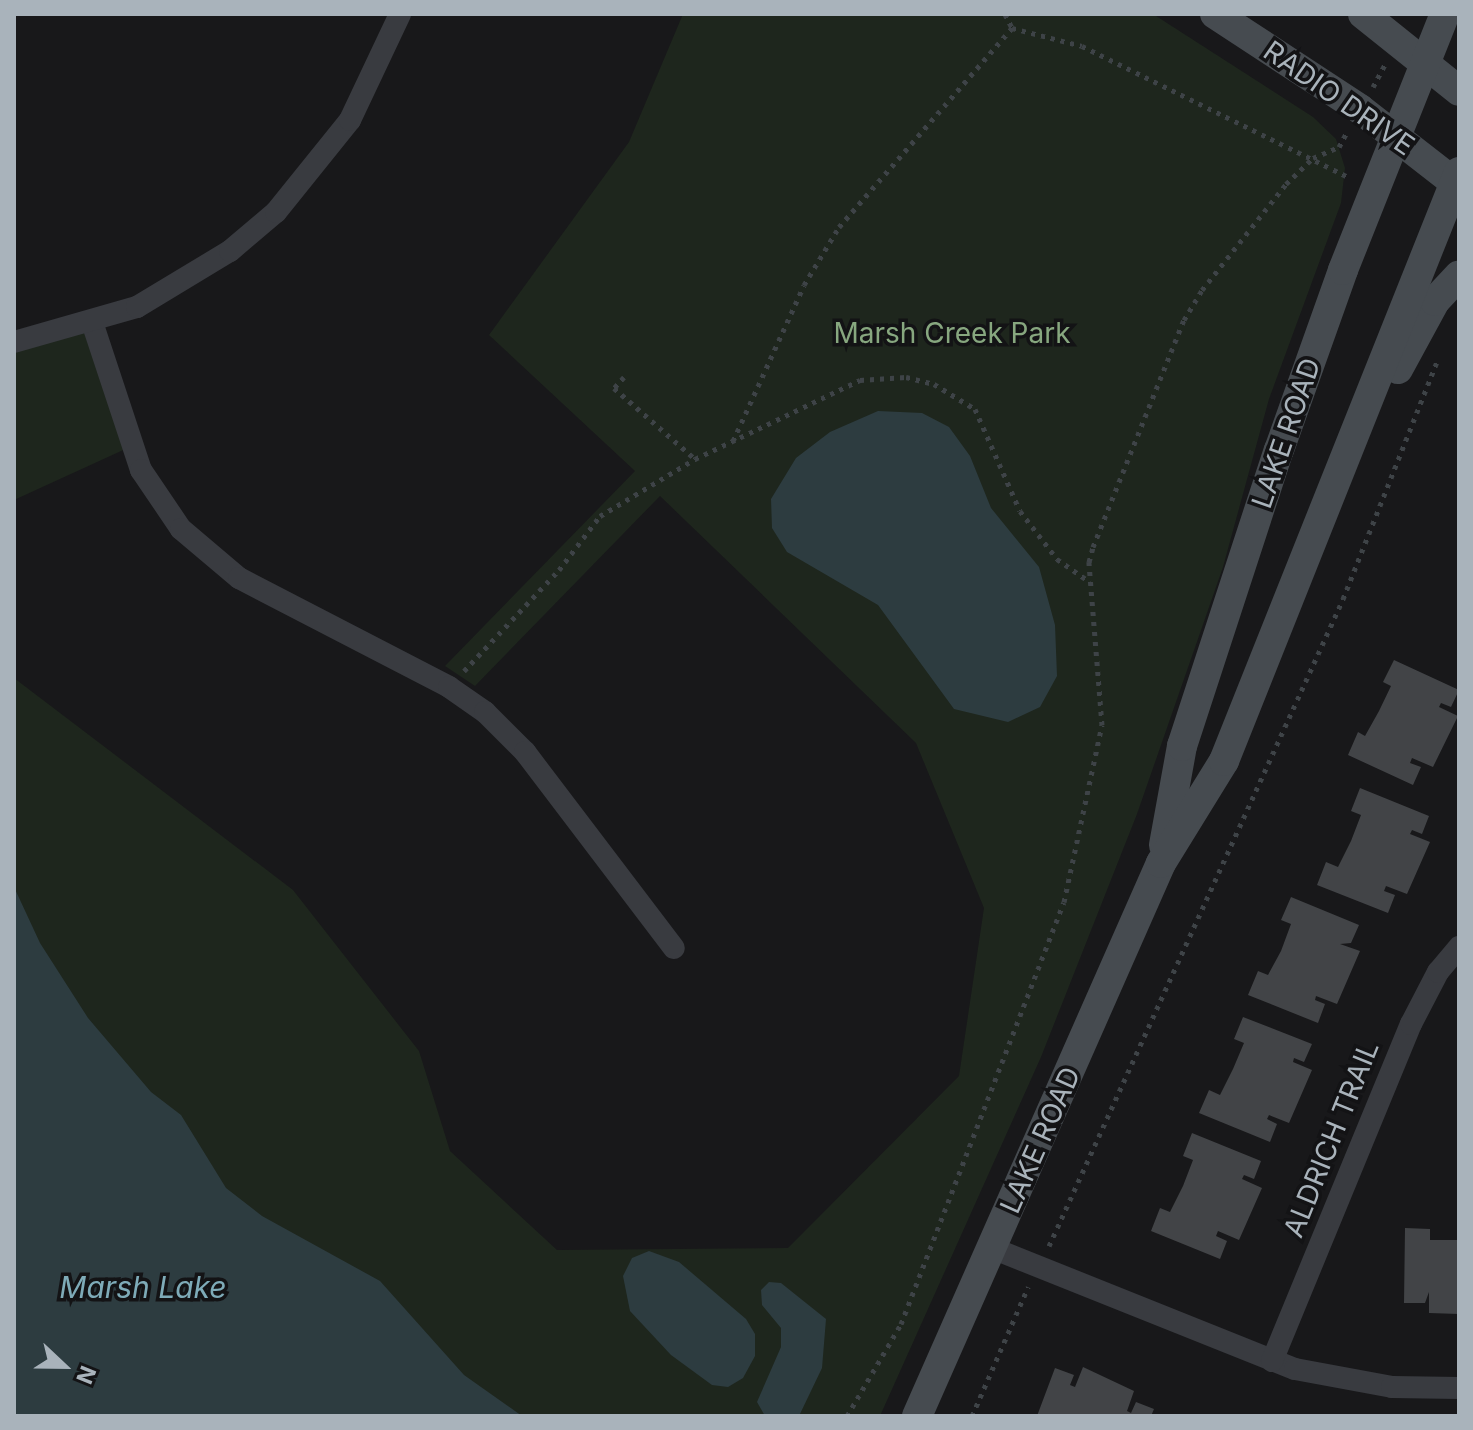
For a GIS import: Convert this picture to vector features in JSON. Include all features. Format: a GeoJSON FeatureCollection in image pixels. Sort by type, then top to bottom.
{"type":"FeatureCollection","features":[{"type":"Feature","properties":{"kind":"street"},"geometry":{"type":"LineString","coordinates":[[14,342],[137,307],[183,282],[276,212],[350,120],[400,14]]}},
{"type":"Feature","properties":{"kind":"street","name":"RADIO DRIVE"},"geometry":{"type":"LineString","coordinates":[[1215,14],[1458,180]]}},
{"type":"Feature","properties":{"kind":"street"},"geometry":{"type":"LineString","coordinates":[[1363,14],[1459,91]]}},
{"type":"Feature","properties":{"kind":"street","name":"LAKE ROAD"},"geometry":{"type":"LineString","coordinates":[[1161,863],[1182,746],[1317,340],[1445,14]]}},
{"type":"Feature","properties":{"kind":"street","name":"LAKE ROAD"},"geometry":{"type":"LineString","coordinates":[[917,1416],[1161,863],[1224,761],[1458,180]]}},
{"type":"Feature","properties":{"kind":"street"},"geometry":{"type":"LineString","coordinates":[[1322,516],[1424,320],[1459,275]]}},
{"type":"Feature","properties":{"kind":"street"},"geometry":{"type":"LineString","coordinates":[[92,322],[141,470],[181,529],[239,578],[449,687],[525,752],[674,948]]}},
{"type":"Feature","properties":{"kind":"street","name":"ALDRICH TRAIL"},"geometry":{"type":"LineString","coordinates":[[1272,1361],[1416,1014],[1459,947]]}},
{"type":"Feature","properties":{"kind":"street"},"geometry":{"type":"LineString","coordinates":[[992,1248],[1272,1361],[1362,1383],[1459,1388]]}},
{"type":"Feature","properties":{"kind":"path"},"geometry":{"type":"LineString","coordinates":[[1005,14],[1012,28],[1082,46],[1344,175]]}},
{"type":"Feature","properties":{"kind":"path"},"geometry":{"type":"LineString","coordinates":[[733,441],[804,285],[839,227],[1012,28]]}},
{"type":"Feature","properties":{"kind":"path"},"geometry":{"type":"LineString","coordinates":[[847,1416],[901,1324],[1064,902],[1102,725],[1091,583],[1093,547],[1184,320],[1232,248],[1313,158]]}},
{"type":"Feature","properties":{"kind":"path"},"geometry":{"type":"LineString","coordinates":[[1056,1233],[1343,599],[1439,358]]}},
{"type":"Feature","properties":{"kind":"path"},"geometry":{"type":"LineString","coordinates":[[624,377],[614,388],[695,459]]}},
{"type":"Feature","properties":{"kind":"path"},"geometry":{"type":"LineString","coordinates":[[449,687],[559,570],[600,516],[695,459],[860,380],[906,377],[934,384],[975,409],[1020,511],[1057,559],[1091,583]]}},
{"type":"Feature","properties":{"kind":"path"},"geometry":{"type":"LineString","coordinates":[[972,1416],[1023,1296]]}},
{"type":"Feature","properties":{"kind":"green space","name":"Marsh Creek Park"},"geometry":{"type":"Polygon","coordinates":[[[683,14],[1153,14],[1313,117],[1336,139],[1345,168],[1341,203],[1269,399],[1223,567],[1137,814],[1041,1057],[880,1416],[14,1416],[14,678],[293,890],[419,1051],[450,1151],[557,1250],[788,1248],[959,1076],[984,908],[916,743],[660,496],[475,686],[445,666],[635,471],[489,335],[629,142],[683,14]]]}},
{"type":"Feature","properties":{"kind":"green space"},"geometry":{"type":"Polygon","coordinates":[[[92,322],[132,446],[14,500],[14,342],[92,322]]]}},
{"type":"Feature","properties":{"kind":"water"},"geometry":{"type":"Polygon","coordinates":[[[878,411],[922,413],[949,427],[970,456],[991,508],[1039,567],[1055,625],[1057,676],[1040,707],[1008,722],[954,709],[878,605],[787,552],[772,528],[771,499],[796,458],[830,432],[878,411]]]}},
{"type":"Feature","properties":{"kind":"water","name":"Marsh Lake"},"geometry":{"type":"Polygon","coordinates":[[[14,887],[40,943],[88,1018],[151,1092],[181,1115],[226,1188],[262,1216],[380,1281],[464,1375],[522,1416],[14,1416],[14,887]]]}},
{"type":"Feature","properties":{"kind":"water"},"geometry":{"type":"Polygon","coordinates":[[[649,1251],[679,1262],[746,1319],[755,1334],[755,1356],[743,1378],[728,1387],[712,1385],[671,1355],[630,1311],[623,1276],[632,1258],[649,1251]]]}},
{"type":"Feature","properties":{"kind":"water"},"geometry":{"type":"Polygon","coordinates":[[[769,1282],[781,1283],[826,1319],[822,1368],[799,1416],[765,1416],[757,1402],[781,1347],[781,1328],[762,1305],[761,1290],[769,1282]]]}},
{"type":"Feature","properties":{"kind":"building"},"geometry":{"type":"Polygon","coordinates":[[[1394,660],[1459,690],[1451,707],[1441,703],[1439,707],[1458,716],[1433,767],[1412,758],[1410,763],[1421,767],[1413,785],[1348,755],[1358,732],[1365,736],[1379,711],[1391,686],[1383,682],[1394,660]]]}},
{"type":"Feature","properties":{"kind":"building"},"geometry":{"type":"Polygon","coordinates":[[[1360,788],[1429,816],[1422,834],[1412,830],[1410,834],[1430,842],[1407,894],[1386,886],[1384,891],[1395,895],[1388,913],[1317,885],[1326,862],[1338,867],[1351,841],[1361,815],[1351,811],[1360,788]]]}},
{"type":"Feature","properties":{"kind":"building"},"geometry":{"type":"Polygon","coordinates":[[[1291,897],[1359,925],[1351,943],[1340,944],[1360,951],[1337,1004],[1316,996],[1315,1000],[1325,1004],[1318,1023],[1248,995],[1258,971],[1268,975],[1281,951],[1291,924],[1281,920],[1291,897]]]}},
{"type":"Feature","properties":{"kind":"building"},"geometry":{"type":"Polygon","coordinates":[[[1243,1017],[1312,1044],[1304,1062],[1294,1058],[1293,1062],[1312,1070],[1289,1123],[1269,1115],[1267,1119],[1277,1124],[1270,1142],[1199,1113],[1209,1090],[1220,1095],[1233,1069],[1244,1043],[1234,1039],[1243,1017]]]}},
{"type":"Feature","properties":{"kind":"building"},"geometry":{"type":"Polygon","coordinates":[[[1192,1133],[1261,1161],[1254,1179],[1244,1175],[1242,1179],[1262,1188],[1239,1240],[1218,1231],[1216,1236],[1227,1241],[1220,1259],[1151,1231],[1160,1208],[1170,1212],[1183,1186],[1193,1160],[1183,1156],[1192,1133]]]}},
{"type":"Feature","properties":{"kind":"building"},"geometry":{"type":"Polygon","coordinates":[[[1405,1228],[1430,1229],[1430,1240],[1459,1240],[1459,1314],[1429,1313],[1429,1292],[1425,1303],[1404,1303],[1405,1228]]]}},
{"type":"Feature","properties":{"kind":"building"},"geometry":{"type":"Polygon","coordinates":[[[1083,1367],[1134,1391],[1127,1411],[1131,1413],[1136,1402],[1154,1409],[1151,1416],[1037,1416],[1055,1368],[1074,1375],[1070,1385],[1075,1387],[1083,1367]]]}}]}
